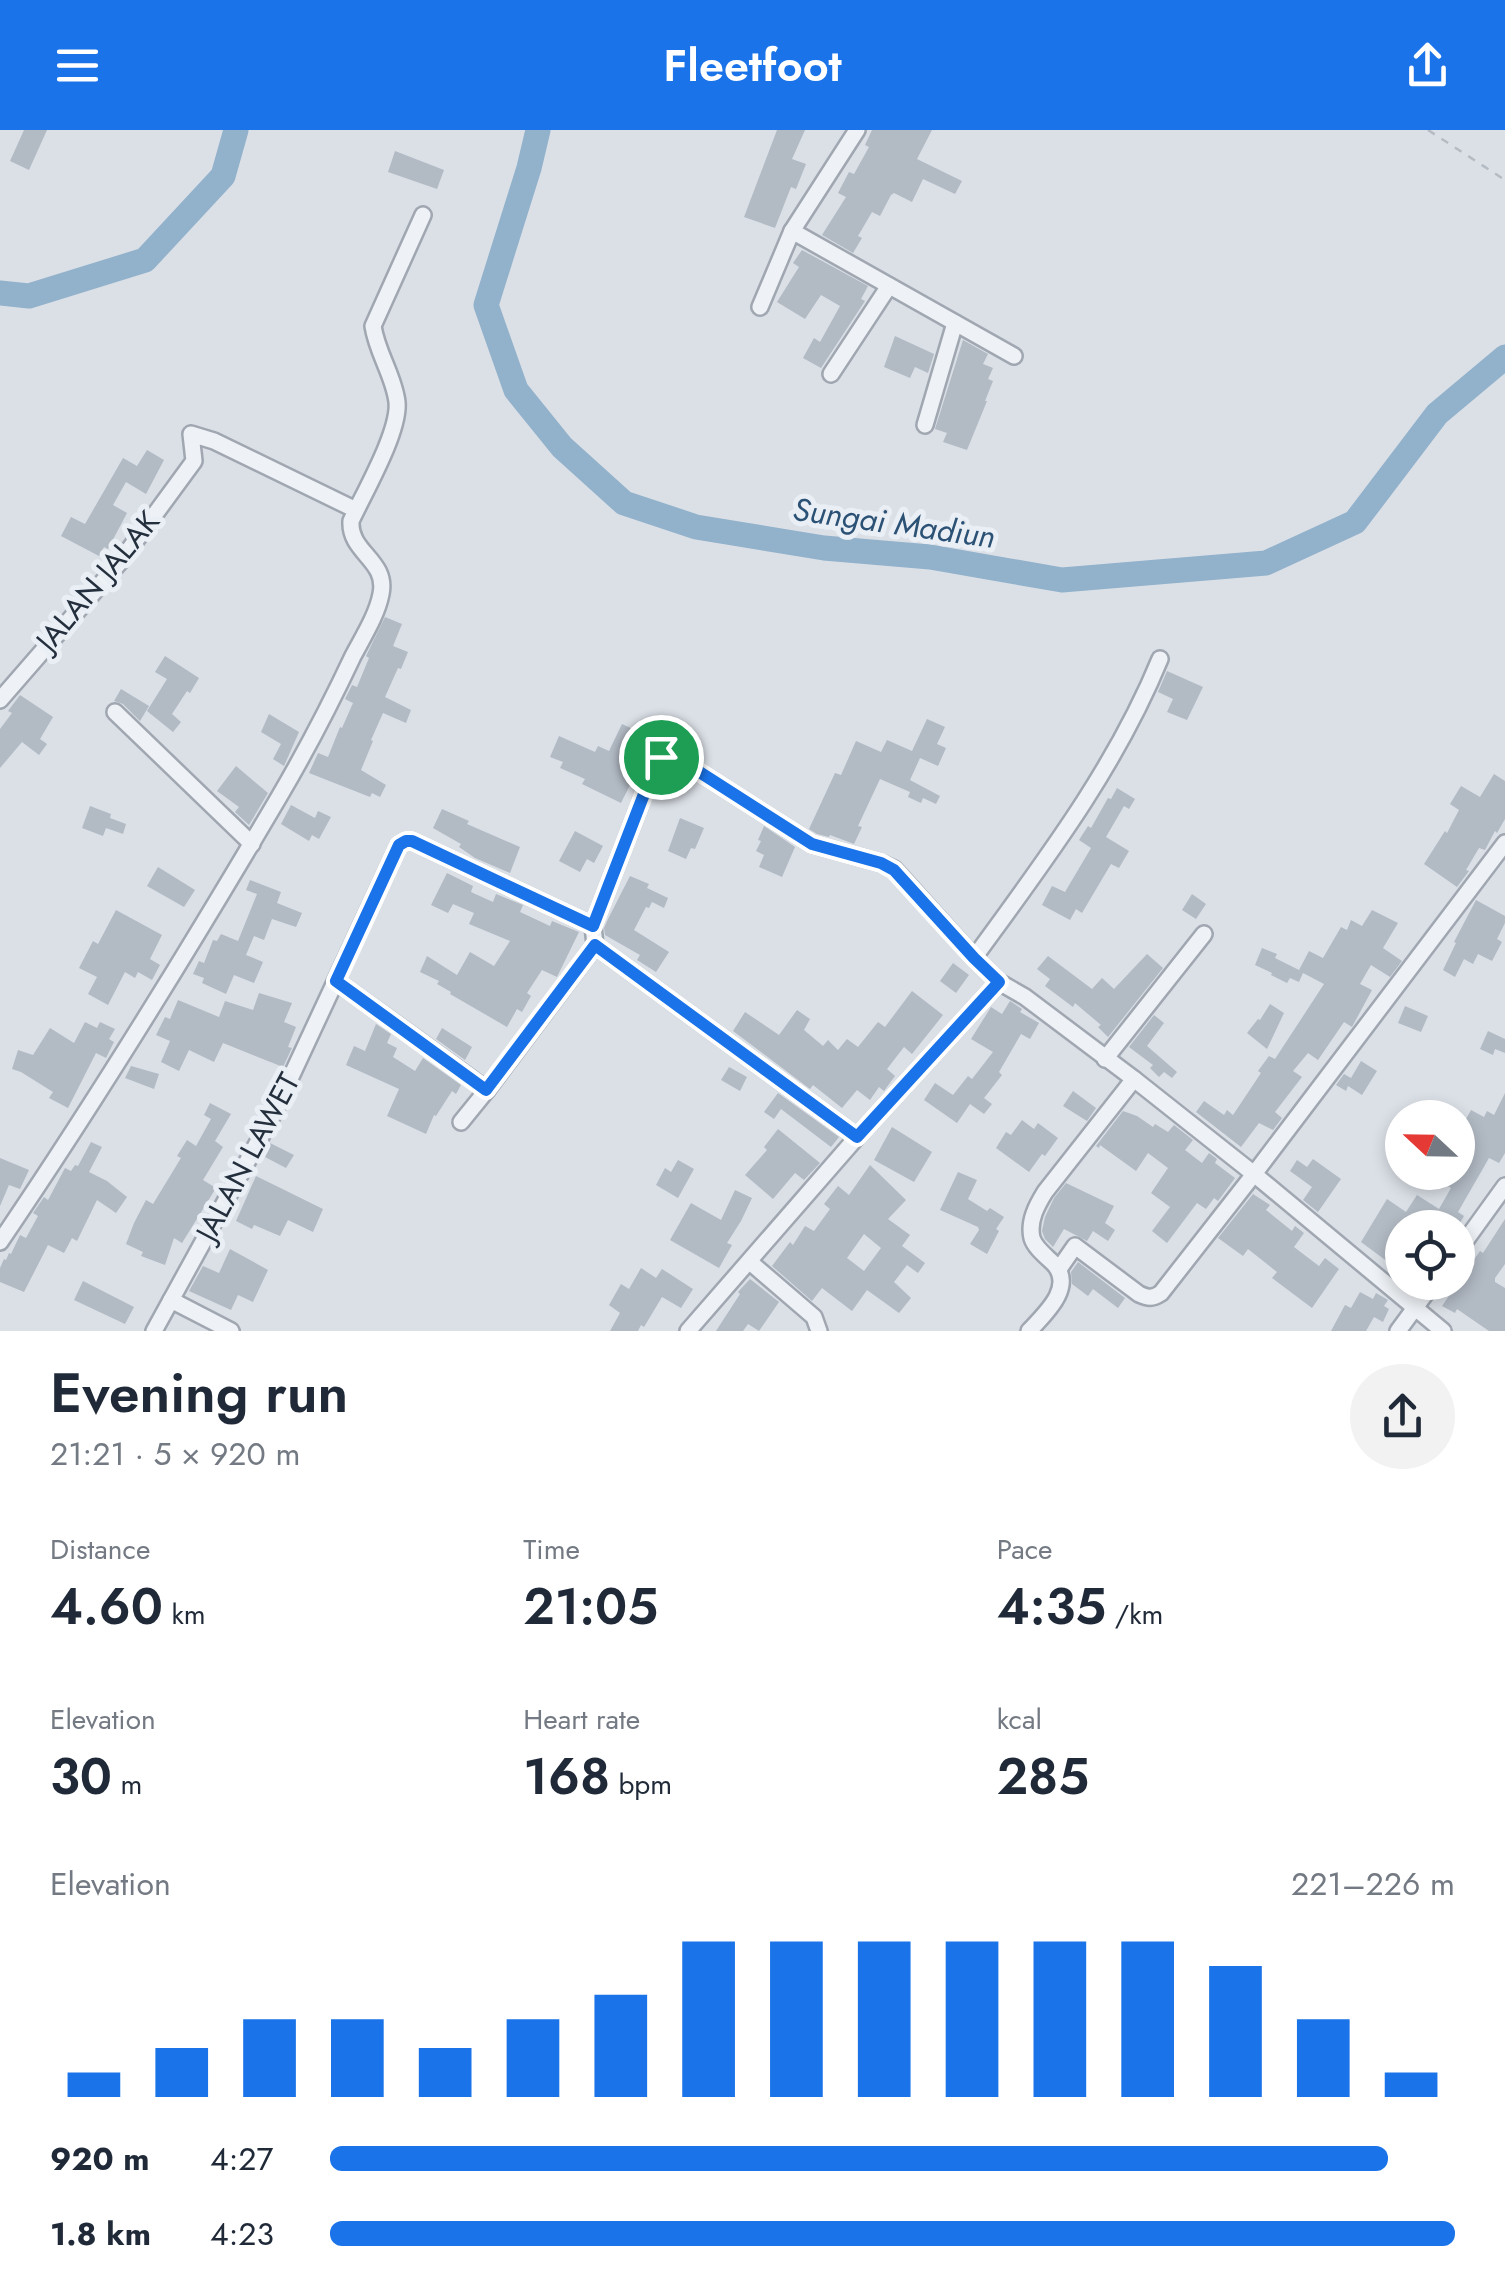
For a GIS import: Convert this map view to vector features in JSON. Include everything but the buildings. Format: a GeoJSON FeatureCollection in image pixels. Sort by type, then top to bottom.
{"type":"FeatureCollection","features":[{"type":"Feature","properties":{"kind":"street"},"geometry":{"type":"LineString","coordinates":[[760,307],[792,231],[857,130]]}},
{"type":"Feature","properties":{"kind":"street"},"geometry":{"type":"LineString","coordinates":[[0,1242],[252,844],[317,733],[371,620],[381,593],[381,574],[356,545],[350,533],[351,520],[391,435],[397,412],[397,400],[373,326],[423,214]]}},
{"type":"Feature","properties":{"kind":"street"},"geometry":{"type":"LineString","coordinates":[[792,231],[1014,356]]}},
{"type":"Feature","properties":{"kind":"street"},"geometry":{"type":"LineString","coordinates":[[830,374],[888,286]]}},
{"type":"Feature","properties":{"kind":"street"},"geometry":{"type":"LineString","coordinates":[[925,425],[956,324]]}},
{"type":"Feature","properties":{"kind":"street","name":"JALAN JALAK"},"geometry":{"type":"LineString","coordinates":[[0,700],[120,562],[194,461],[191,434],[214,440],[356,510]]}},
{"type":"Feature","properties":{"kind":"street"},"geometry":{"type":"LineString","coordinates":[[974,958],[1074,820],[1146,694],[1160,660]]}},
{"type":"Feature","properties":{"kind":"street"},"geometry":{"type":"LineString","coordinates":[[115,712],[252,844]]}},
{"type":"Feature","properties":{"kind":"street"},"geometry":{"type":"LineString","coordinates":[[461,1122],[595,945],[593,926],[656,763],[668,755],[812,844],[894,870],[999,982],[1025,997],[1254,1174],[1444,1331]]}},
{"type":"Feature","properties":{"kind":"street","name":"JALAN LAWET"},"geometry":{"type":"LineString","coordinates":[[154,1331],[275,1111],[399,845],[412,841],[593,926]]}},
{"type":"Feature","properties":{"kind":"street"},"geometry":{"type":"LineString","coordinates":[[1059,1268],[1075,1246],[1139,1294],[1147,1298],[1161,1293],[1505,843]]}},
{"type":"Feature","properties":{"kind":"street"},"geometry":{"type":"LineString","coordinates":[[1106,1058],[1204,934]]}},
{"type":"Feature","properties":{"kind":"street"},"geometry":{"type":"LineString","coordinates":[[595,945],[857,1137]]}},
{"type":"Feature","properties":{"kind":"street"},"geometry":{"type":"LineString","coordinates":[[336,981],[486,1090]]}},
{"type":"Feature","properties":{"kind":"street"},"geometry":{"type":"LineString","coordinates":[[688,1331],[999,982]]}},
{"type":"Feature","properties":{"kind":"street"},"geometry":{"type":"LineString","coordinates":[[1029,1331],[1050,1309],[1061,1283],[1059,1268],[1032,1237],[1034,1211],[1134,1080]]}},
{"type":"Feature","properties":{"kind":"street"},"geometry":{"type":"LineString","coordinates":[[1475,1227],[1505,1186]]}},
{"type":"Feature","properties":{"kind":"street"},"geometry":{"type":"LineString","coordinates":[[750,1262],[814,1317],[820,1331]]}},
{"type":"Feature","properties":{"kind":"street"},"geometry":{"type":"LineString","coordinates":[[172,1300],[230,1331]]}},
{"type":"Feature","properties":{"kind":"street"},"geometry":{"type":"LineString","coordinates":[[1398,1331],[1421,1300]]}},
{"type":"Feature","properties":{"kind":"path"},"geometry":{"type":"LineString","coordinates":[[1428,130],[1505,180]]}},
{"type":"Feature","properties":{"kind":"waterway","name":"Sungai Madiun"},"geometry":{"type":"LineString","coordinates":[[0,293],[29,296],[145,260],[223,176],[236,130]]}},
{"type":"Feature","properties":{"kind":"waterway","name":"Sungai Madiun"},"geometry":{"type":"LineString","coordinates":[[538,130],[486,305],[516,390],[562,447],[624,503],[696,527],[824,548],[930,557],[1062,580],[1266,563],[1355,522],[1437,414],[1505,357]]}},
{"type":"Feature","properties":{"kind":"route"},"geometry":{"type":"LineString","coordinates":[[661,757],[676,757],[812,844],[894,870],[999,982],[857,1137],[595,945],[486,1090],[336,981],[399,845],[406,841],[593,926],[661,757]]}}]}
